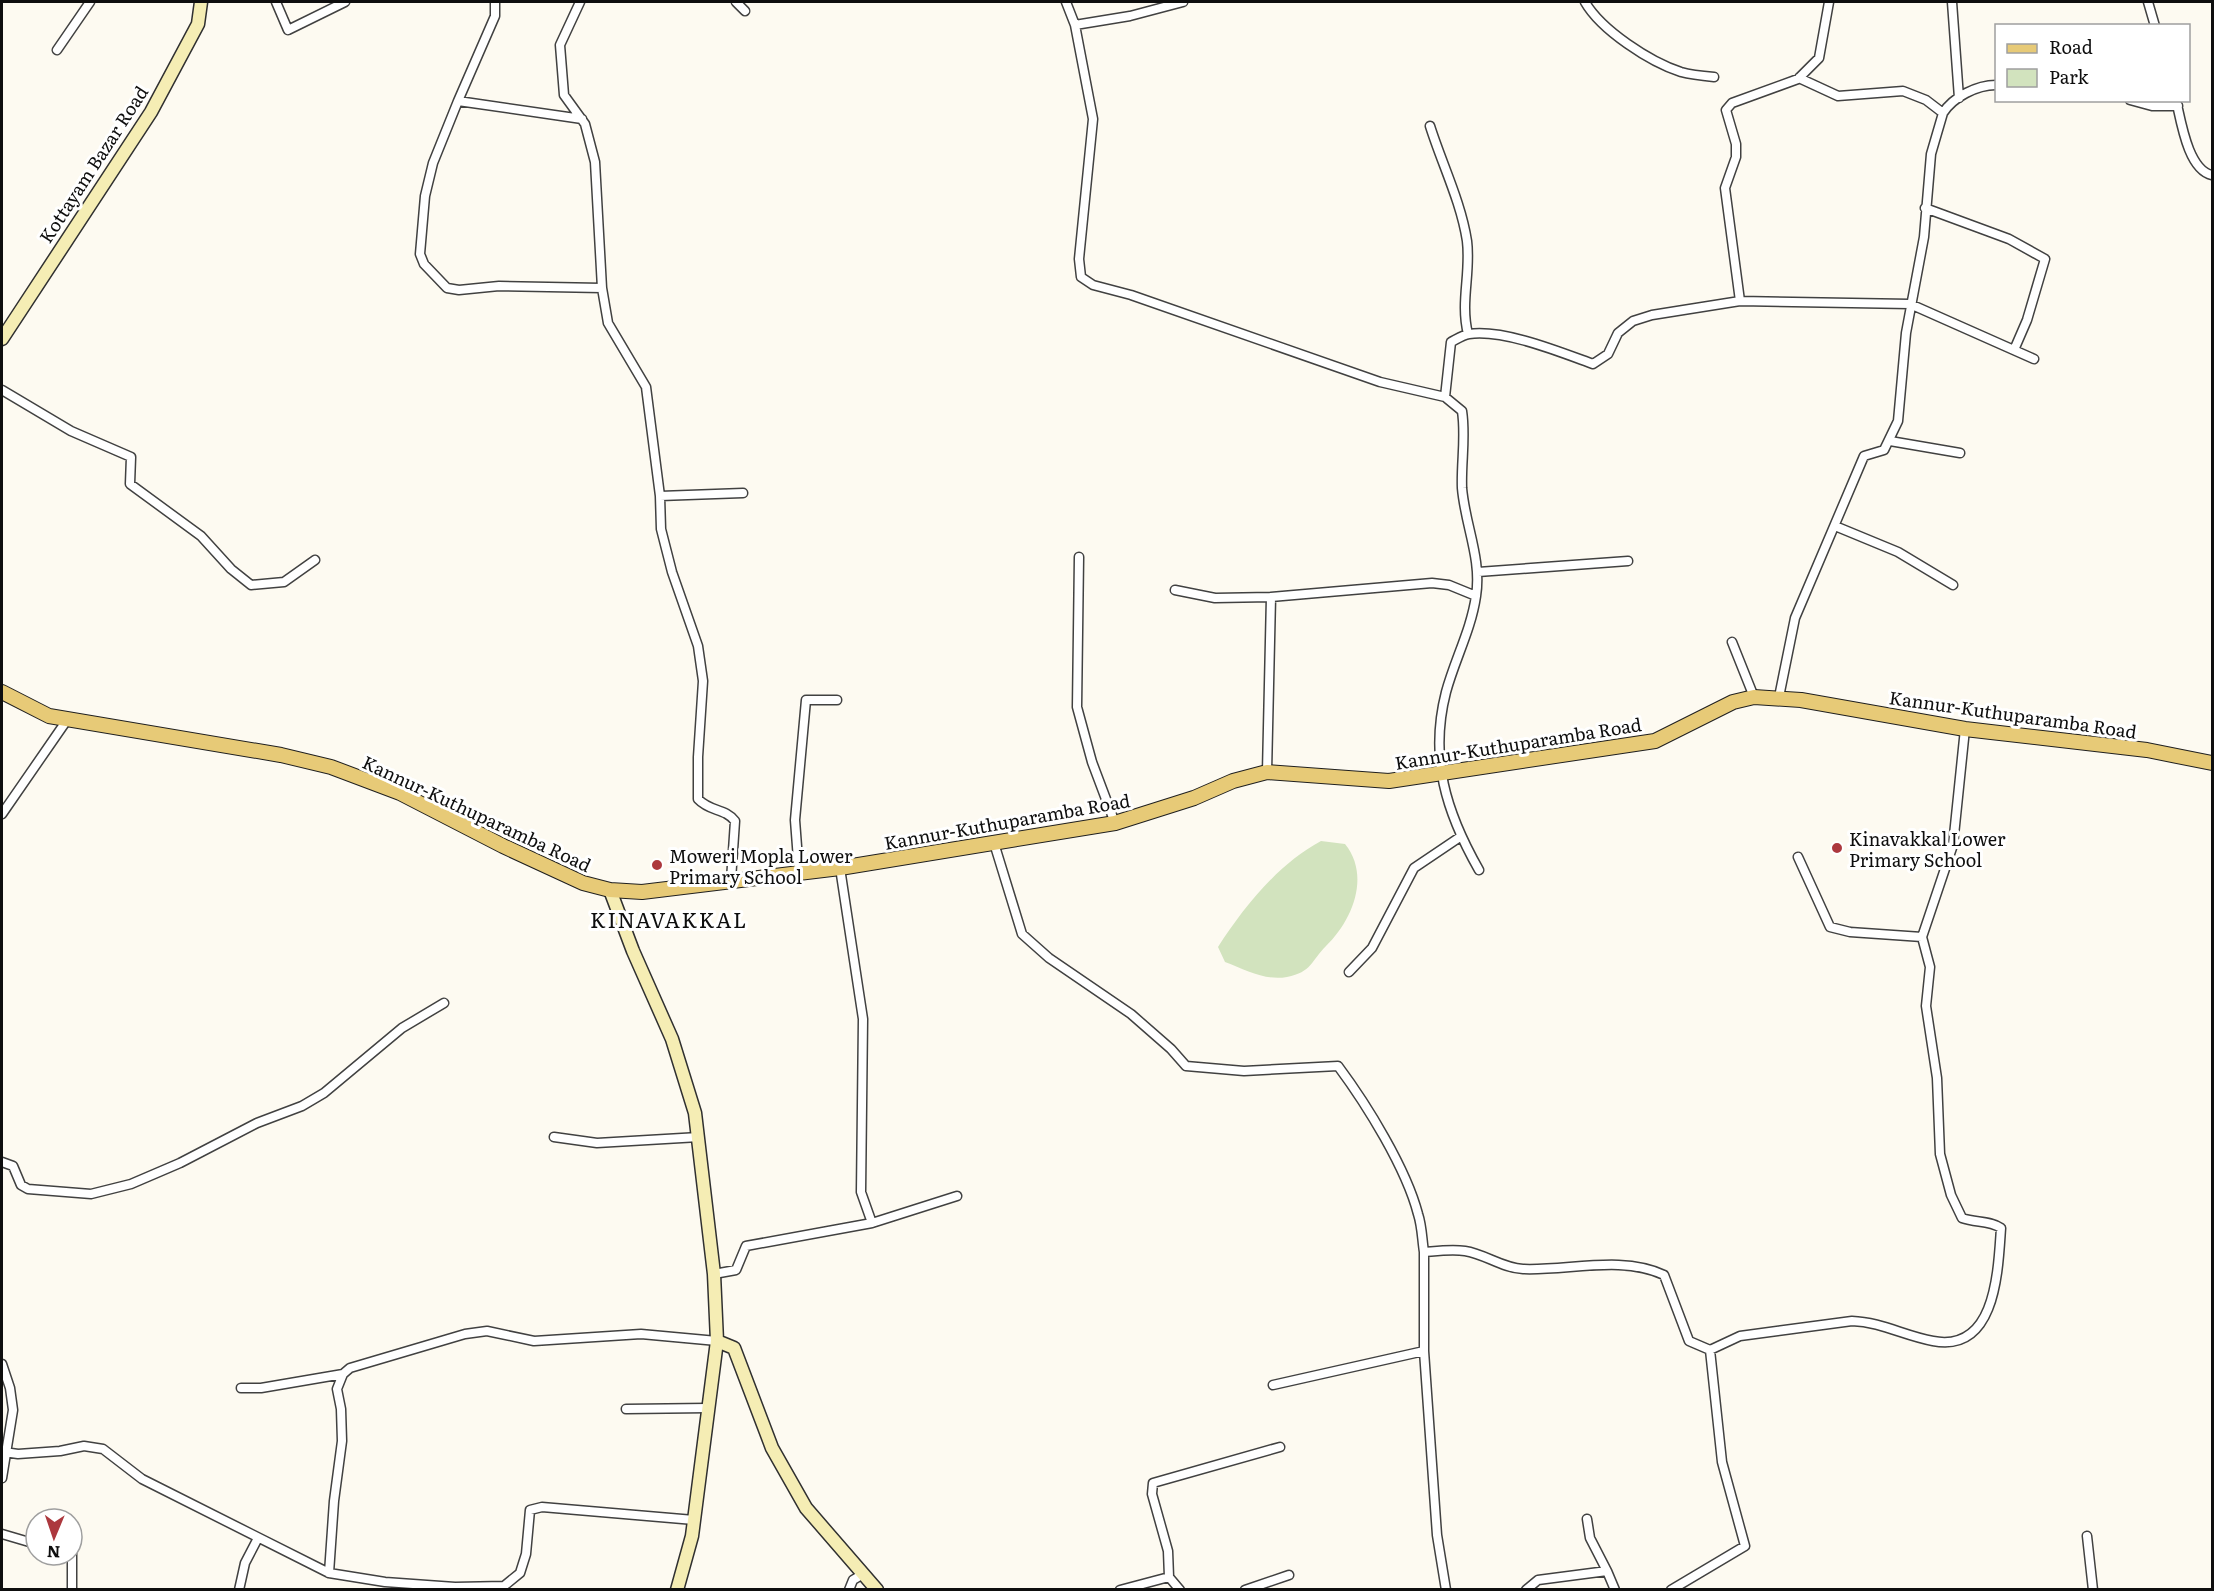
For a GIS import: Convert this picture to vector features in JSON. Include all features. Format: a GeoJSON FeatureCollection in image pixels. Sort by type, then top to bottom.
{"type":"FeatureCollection","features":[{"type":"Feature","properties":{"kind":"main road","name":"Kottayam Bazar Road"},"geometry":{"type":"LineString","coordinates":[[2,339],[151,112],[198,24],[201,2]]}},
{"type":"Feature","properties":{"kind":"main road","name":"Kannur-Kuthuparamba Road"},"geometry":{"type":"LineString","coordinates":[[2,692],[33,710],[67,720],[246,749],[331,766],[400,793],[503,846],[583,883],[610,890],[642,892],[840,868],[1115,823],[1184,801],[1233,781],[1267,772],[1389,781],[1655,741],[1733,702],[1754,697],[1779,697],[1965,729],[2147,750],[2212,763]]}},
{"type":"Feature","properties":{"kind":"main road"},"geometry":{"type":"LineString","coordinates":[[610,890],[633,951],[672,1039],[695,1113],[714,1274],[717,1341],[694,1520],[677,1590]]}},
{"type":"Feature","properties":{"kind":"main road"},"geometry":{"type":"LineString","coordinates":[[717,1341],[734,1348],[772,1448],[806,1508],[877,1590]]}},
{"type":"Feature","properties":{"kind":"street"},"geometry":{"type":"LineString","coordinates":[[57,50],[90,2]]}},
{"type":"Feature","properties":{"kind":"street"},"geometry":{"type":"LineString","coordinates":[[276,2],[288,30],[345,2]]}},
{"type":"Feature","properties":{"kind":"street"},"geometry":{"type":"LineString","coordinates":[[495,2],[495,16],[433,163],[425,196],[420,254],[424,264],[447,288],[459,290],[499,286],[602,288]]}},
{"type":"Feature","properties":{"kind":"street"},"geometry":{"type":"LineString","coordinates":[[580,2],[560,45],[564,95],[582,119],[595,162],[602,288],[608,323],[646,387],[660,496],[661,530],[672,572],[698,646],[703,681],[698,799],[707,808],[730,814],[735,820],[730,880]]}},
{"type":"Feature","properties":{"kind":"street"},"geometry":{"type":"LineString","coordinates":[[736,2],[745,10]]}},
{"type":"Feature","properties":{"kind":"street"},"geometry":{"type":"LineString","coordinates":[[1066,2],[1075,25],[1093,118],[1079,259],[1081,277],[1093,285],[1131,295],[1380,382],[1445,397],[1462,411],[1465,430],[1462,489],[1478,572],[1476,596],[1469,628],[1446,692],[1439,744],[1440,775],[1461,837],[1479,870]]}},
{"type":"Feature","properties":{"kind":"street"},"geometry":{"type":"LineString","coordinates":[[1075,25],[1130,16],[1183,2]]}},
{"type":"Feature","properties":{"kind":"street"},"geometry":{"type":"LineString","coordinates":[[1586,2],[1605,28],[1657,62],[1683,73],[1714,77]]}},
{"type":"Feature","properties":{"kind":"street"},"geometry":{"type":"LineString","coordinates":[[1740,301],[1725,188],[1736,157],[1736,144],[1726,110],[1732,103],[1774,90],[1799,78],[1818,58],[1829,2]]}},
{"type":"Feature","properties":{"kind":"street"},"geometry":{"type":"LineString","coordinates":[[1952,2],[1959,98]]}},
{"type":"Feature","properties":{"kind":"street"},"geometry":{"type":"LineString","coordinates":[[2148,2],[2154,24]]}},
{"type":"Feature","properties":{"kind":"street"},"geometry":{"type":"LineString","coordinates":[[1799,78],[1838,96],[1903,92],[1926,100],[1943,113]]}},
{"type":"Feature","properties":{"kind":"street"},"geometry":{"type":"LineString","coordinates":[[1779,697],[1795,618],[1864,456],[1884,450],[1898,421],[1910,304],[1924,237],[1931,154],[1943,113],[1950,102],[1995,85]]}},
{"type":"Feature","properties":{"kind":"street"},"geometry":{"type":"LineString","coordinates":[[459,101],[582,119]]}},
{"type":"Feature","properties":{"kind":"street"},"geometry":{"type":"LineString","coordinates":[[2137,102],[2152,106],[2177,103],[2192,157],[2208,174],[2212,175]]}},
{"type":"Feature","properties":{"kind":"street"},"geometry":{"type":"LineString","coordinates":[[1430,126],[1445,173],[1460,208],[1467,244],[1463,312],[1468,334]]}},
{"type":"Feature","properties":{"kind":"street"},"geometry":{"type":"LineString","coordinates":[[1925,208],[2009,239],[2045,259],[2027,320],[2014,350]]}},
{"type":"Feature","properties":{"kind":"street"},"geometry":{"type":"LineString","coordinates":[[1445,397],[1451,342],[1468,334],[1495,335],[1593,364],[1608,354],[1618,333],[1633,321],[1652,315],[1740,301],[1910,304],[2034,359]]}},
{"type":"Feature","properties":{"kind":"street"},"geometry":{"type":"LineString","coordinates":[[2,390],[71,431],[131,458],[130,484],[201,536],[231,569],[251,585],[284,582],[315,560]]}},
{"type":"Feature","properties":{"kind":"street"},"geometry":{"type":"LineString","coordinates":[[1890,441],[1960,453]]}},
{"type":"Feature","properties":{"kind":"street"},"geometry":{"type":"LineString","coordinates":[[660,496],[743,492]]}},
{"type":"Feature","properties":{"kind":"street"},"geometry":{"type":"LineString","coordinates":[[1835,526],[1898,552],[1953,585]]}},
{"type":"Feature","properties":{"kind":"street"},"geometry":{"type":"LineString","coordinates":[[1079,557],[1077,707],[1092,762],[1115,823]]}},
{"type":"Feature","properties":{"kind":"street"},"geometry":{"type":"LineString","coordinates":[[1478,572],[1628,561]]}},
{"type":"Feature","properties":{"kind":"street"},"geometry":{"type":"LineString","coordinates":[[1175,590],[1215,598],[1271,597],[1432,583],[1449,585],[1476,596]]}},
{"type":"Feature","properties":{"kind":"street"},"geometry":{"type":"LineString","coordinates":[[1267,772],[1271,597]]}},
{"type":"Feature","properties":{"kind":"street"},"geometry":{"type":"LineString","coordinates":[[1732,642],[1754,697]]}},
{"type":"Feature","properties":{"kind":"street"},"geometry":{"type":"LineString","coordinates":[[799,873],[795,820],[806,700],[837,700]]}},
{"type":"Feature","properties":{"kind":"street"},"geometry":{"type":"LineString","coordinates":[[2,814],[67,720]]}},
{"type":"Feature","properties":{"kind":"street"},"geometry":{"type":"LineString","coordinates":[[1424,1252],[1467,1251],[1499,1264],[1520,1269],[1648,1267],[1664,1275],[1689,1341],[1710,1350],[1740,1336],[1852,1321],[1869,1322],[1934,1341],[1958,1342],[1968,1338],[1983,1318],[1998,1278],[2001,1228],[1993,1223],[1972,1222],[1962,1218],[1951,1195],[1940,1154],[1937,1078],[1926,1006],[1930,967],[1922,937],[1953,845],[1965,729]]}},
{"type":"Feature","properties":{"kind":"street"},"geometry":{"type":"LineString","coordinates":[[1349,972],[1372,948],[1414,868],[1461,837]]}},
{"type":"Feature","properties":{"kind":"street"},"geometry":{"type":"LineString","coordinates":[[994,843],[1022,934],[1050,958],[1131,1014],[1171,1049],[1186,1066],[1244,1071],[1338,1066],[1364,1102],[1411,1193],[1419,1216],[1424,1252],[1424,1350],[1437,1535],[1446,1590]]}},
{"type":"Feature","properties":{"kind":"street"},"geometry":{"type":"LineString","coordinates":[[1798,857],[1830,927],[1850,932],[1922,937]]}},
{"type":"Feature","properties":{"kind":"street"},"geometry":{"type":"LineString","coordinates":[[840,868],[863,1019],[861,1192],[872,1223]]}},
{"type":"Feature","properties":{"kind":"street"},"geometry":{"type":"LineString","coordinates":[[2,1162],[13,1166],[21,1185],[28,1189],[91,1194],[130,1184],[180,1163],[257,1124],[302,1106],[324,1093],[402,1028],[444,1003]]}},
{"type":"Feature","properties":{"kind":"street"},"geometry":{"type":"LineString","coordinates":[[554,1137],[597,1143],[699,1137]]}},
{"type":"Feature","properties":{"kind":"street"},"geometry":{"type":"LineString","coordinates":[[732,1250],[872,1223],[957,1196]]}},
{"type":"Feature","properties":{"kind":"street"},"geometry":{"type":"LineString","coordinates":[[714,1274],[736,1270],[745,1248]]}},
{"type":"Feature","properties":{"kind":"street"},"geometry":{"type":"LineString","coordinates":[[329,1573],[334,1501],[342,1441],[341,1408],[337,1389],[343,1374],[350,1368],[465,1334],[487,1331],[534,1341],[641,1334],[717,1341]]}},
{"type":"Feature","properties":{"kind":"street"},"geometry":{"type":"LineString","coordinates":[[1273,1385],[1424,1350]]}},
{"type":"Feature","properties":{"kind":"street"},"geometry":{"type":"LineString","coordinates":[[1671,1590],[1745,1546],[1722,1462],[1710,1350]]}},
{"type":"Feature","properties":{"kind":"street"},"geometry":{"type":"LineString","coordinates":[[2,1364],[10,1388],[12,1410],[4,1452],[2,1478]]}},
{"type":"Feature","properties":{"kind":"street"},"geometry":{"type":"LineString","coordinates":[[241,1388],[261,1388],[343,1374]]}},
{"type":"Feature","properties":{"kind":"street"},"geometry":{"type":"LineString","coordinates":[[626,1409],[708,1408]]}},
{"type":"Feature","properties":{"kind":"street"},"geometry":{"type":"LineString","coordinates":[[4,1452],[18,1454],[60,1451],[84,1446],[103,1449],[142,1479],[329,1573],[385,1582],[455,1587],[504,1586],[520,1573],[526,1554],[530,1510],[542,1507],[694,1520]]}},
{"type":"Feature","properties":{"kind":"street"},"geometry":{"type":"LineString","coordinates":[[1180,1590],[1168,1577],[1168,1551],[1152,1494],[1153,1483],[1280,1447]]}},
{"type":"Feature","properties":{"kind":"street"},"geometry":{"type":"LineString","coordinates":[[1587,1519],[1590,1538],[1615,1590]]}},
{"type":"Feature","properties":{"kind":"street"},"geometry":{"type":"LineString","coordinates":[[2,1534],[24,1540]]}},
{"type":"Feature","properties":{"kind":"street"},"geometry":{"type":"LineString","coordinates":[[2087,1536],[2093,1590]]}},
{"type":"Feature","properties":{"kind":"street"},"geometry":{"type":"LineString","coordinates":[[239,1590],[245,1563],[258,1538]]}},
{"type":"Feature","properties":{"kind":"street"},"geometry":{"type":"LineString","coordinates":[[72,1567],[72,1590]]}},
{"type":"Feature","properties":{"kind":"street"},"geometry":{"type":"LineString","coordinates":[[1526,1590],[1538,1580],[1607,1571]]}},
{"type":"Feature","properties":{"kind":"street"},"geometry":{"type":"LineString","coordinates":[[849,1590],[853,1580],[863,1574]]}},
{"type":"Feature","properties":{"kind":"street"},"geometry":{"type":"LineString","coordinates":[[1245,1590],[1289,1575]]}},
{"type":"Feature","properties":{"kind":"street"},"geometry":{"type":"LineString","coordinates":[[1120,1590],[1168,1577]]}},
{"type":"Feature","properties":{"kind":"green space"},"geometry":{"type":"Polygon","coordinates":[[[1321,841],[1345,844],[1353,857],[1357,870],[1355,898],[1344,924],[1335,936],[1306,969],[1287,977],[1263,976],[1225,962],[1218,947],[1239,917],[1276,874],[1321,841]]]}},
{"type":"Feature","properties":{"kind":"place","name":"Kinavakkal Lower Primary School"},"geometry":{"type":"Point","coordinates":[1837,848]}},
{"type":"Feature","properties":{"kind":"place","name":"Moweri Mopla Lower Primary School"},"geometry":{"type":"Point","coordinates":[657,865]}},
{"type":"Feature","properties":{"kind":"district","name":"KINAVAKKAL"},"geometry":{"type":"Point","coordinates":[669,918]}}]}
